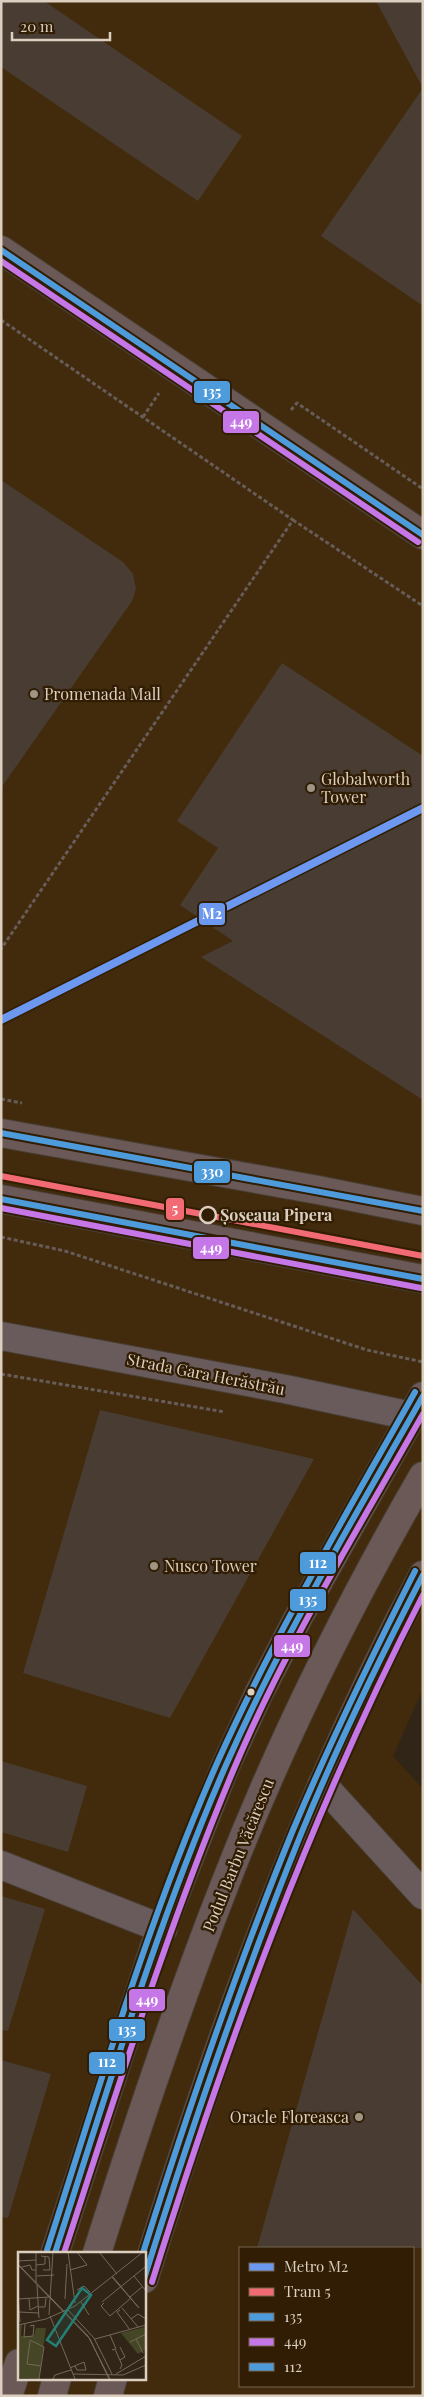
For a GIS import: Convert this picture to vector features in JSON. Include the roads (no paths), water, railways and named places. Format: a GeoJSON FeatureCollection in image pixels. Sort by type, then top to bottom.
{"type":"FeatureCollection","features":[{"type":"Feature","properties":{"kind":"main road"},"geometry":{"type":"LineString","coordinates":[[1,250],[423,535]]}},
{"type":"Feature","properties":{"kind":"main road"},"geometry":{"type":"LineString","coordinates":[[1,1133],[318,1190],[423,1211]]}},
{"type":"Feature","properties":{"kind":"main road"},"geometry":{"type":"LineString","coordinates":[[1,1199],[423,1279]]}},
{"type":"Feature","properties":{"kind":"main road"},"geometry":{"type":"LineString","coordinates":[[55,2252],[151,1957],[225,1766],[259,1693],[298,1618],[417,1406]]}},
{"type":"Feature","properties":{"kind":"main road","name":"Podul Barbu Văcărescu"},"geometry":{"type":"LineString","coordinates":[[97,2252],[140,2119],[225,1882],[298,1714],[353,1604],[423,1476]]}},
{"type":"Feature","properties":{"kind":"main road"},"geometry":{"type":"LineString","coordinates":[[145,2276],[188,2135],[270,1910],[322,1784],[390,1637],[423,1575]]}},
{"type":"Feature","properties":{"kind":"main road"},"geometry":{"type":"LineString","coordinates":[[8,2396],[18,2366]]}},
{"type":"Feature","properties":{"kind":"main road"},"geometry":{"type":"LineString","coordinates":[[52,2396],[57,2380]]}},
{"type":"Feature","properties":{"kind":"main road"},"geometry":{"type":"LineString","coordinates":[[108,2396],[112,2380]]}},
{"type":"Feature","properties":{"kind":"street","name":"Strada Gara Herăstrău"},"geometry":{"type":"LineString","coordinates":[[1,1336],[334,1398],[417,1406]]}},
{"type":"Feature","properties":{"kind":"street"},"geometry":{"type":"LineString","coordinates":[[322,1784],[423,1895]]}},
{"type":"Feature","properties":{"kind":"street"},"geometry":{"type":"LineString","coordinates":[[1,1865],[163,1929]]}},
{"type":"Feature","properties":{"kind":"metro line","name":"M2"},"geometry":{"type":"LineString","coordinates":[[1,1020],[423,808]]}},
{"type":"Feature","properties":{"kind":"tram line","name":"5"},"geometry":{"type":"LineString","coordinates":[[1,1176],[423,1256]]}},
{"type":"Feature","properties":{"kind":"place","name":"Promenada Mall"},"geometry":{"type":"Point","coordinates":[34,694]}},
{"type":"Feature","properties":{"kind":"place","name":"Globalworth Tower"},"geometry":{"type":"Point","coordinates":[311,788]}},
{"type":"Feature","properties":{"kind":"place","name":"Șoseaua Pipera"},"geometry":{"type":"Point","coordinates":[208,1215]}},
{"type":"Feature","properties":{"kind":"place","name":"Nusco Tower"},"geometry":{"type":"Point","coordinates":[154,1566]}},
{"type":"Feature","properties":{"kind":"place","name":"Oracle Floreasca"},"geometry":{"type":"Point","coordinates":[359,2117]}}]}
